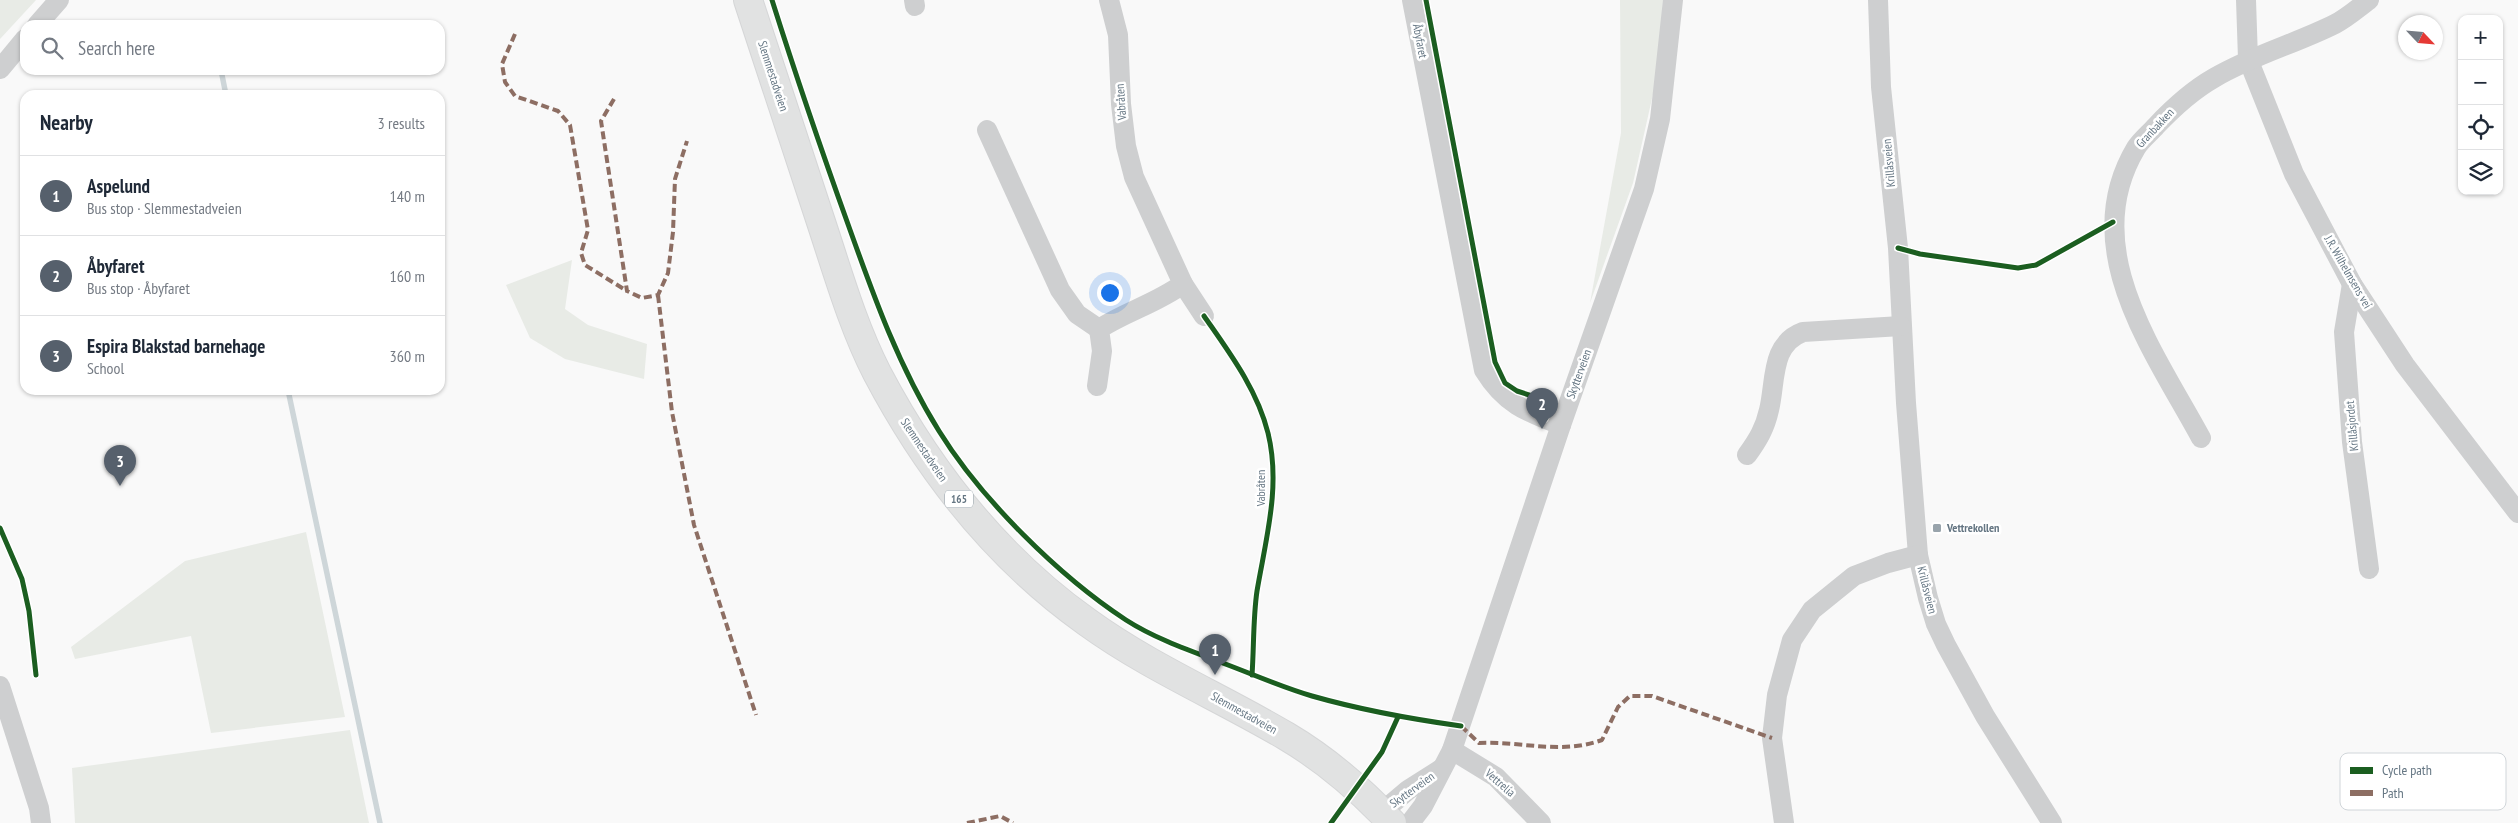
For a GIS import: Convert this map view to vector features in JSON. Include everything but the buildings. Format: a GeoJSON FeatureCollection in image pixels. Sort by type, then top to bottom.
{"type":"FeatureCollection","features":[{"type":"Feature","properties":{"kind":"main road","name":"Slemmestadveien"},"geometry":{"type":"LineString","coordinates":[[748,0],[845,293],[866,346],[877,371],[909,429],[947,484],[984,530],[1036,583],[1086,622],[1151,664],[1288,737],[1317,756],[1387,818]]}},
{"type":"Feature","properties":{"kind":"street"},"geometry":{"type":"LineString","coordinates":[[41,20],[59,0]]}},
{"type":"Feature","properties":{"kind":"street","name":"Vabråten"},"geometry":{"type":"LineString","coordinates":[[1110,0],[1118,35],[1121,104],[1126,146],[1134,177],[1183,284],[1204,316]]}},
{"type":"Feature","properties":{"kind":"street","name":"Åbyfaret"},"geometry":{"type":"LineString","coordinates":[[1412,0],[1484,370],[1496,390],[1512,402],[1534,415],[1561,425]]}},
{"type":"Feature","properties":{"kind":"street","name":"Skytterveien"},"geometry":{"type":"LineString","coordinates":[[1410,823],[1423,806],[1452,750],[1561,425],[1644,189],[1660,119],[1673,0]]}},
{"type":"Feature","properties":{"kind":"street","name":"Krillåsveien"},"geometry":{"type":"LineString","coordinates":[[1878,0],[1882,87],[1898,248],[1901,326],[1918,555],[1936,624],[1946,645],[1985,716],[2052,823]]}},
{"type":"Feature","properties":{"kind":"street","name":"J.R. Wilhelmsens vei"},"geometry":{"type":"LineString","coordinates":[[2246,0],[2248,59],[2294,174],[2352,284],[2405,365],[2518,513]]}},
{"type":"Feature","properties":{"kind":"street","name":"Granbakken"},"geometry":{"type":"LineString","coordinates":[[2201,438],[2137,319],[2119,273],[2113,222],[2117,188],[2136,147],[2173,108],[2212,79],[2248,59],[2335,23],[2369,0]]}},
{"type":"Feature","properties":{"kind":"street"},"geometry":{"type":"LineString","coordinates":[[0,69],[20,45]]}},
{"type":"Feature","properties":{"kind":"street"},"geometry":{"type":"LineString","coordinates":[[987,130],[1060,290],[1077,314],[1099,329],[1102,351],[1097,386]]}},
{"type":"Feature","properties":{"kind":"street"},"geometry":{"type":"LineString","coordinates":[[1099,329],[1123,314],[1161,300],[1183,284]]}},
{"type":"Feature","properties":{"kind":"street","name":"Krillåsjordet"},"geometry":{"type":"LineString","coordinates":[[2352,284],[2344,332],[2352,442],[2370,569]]}},
{"type":"Feature","properties":{"kind":"street"},"geometry":{"type":"LineString","coordinates":[[1748,456],[1762,434],[1770,409],[1774,368],[1783,347],[1792,336],[1803,332],[1901,326]]}},
{"type":"Feature","properties":{"kind":"street"},"geometry":{"type":"LineString","coordinates":[[1784,823],[1772,738],[1777,695],[1792,640],[1812,610],[1854,576],[1888,563],[1918,555]]}},
{"type":"Feature","properties":{"kind":"street"},"geometry":{"type":"LineString","coordinates":[[0,686],[36,799],[41,823]]}},
{"type":"Feature","properties":{"kind":"street","name":"Vettrelia"},"geometry":{"type":"LineString","coordinates":[[1452,750],[1496,778],[1541,823]]}},
{"type":"Feature","properties":{"kind":"street","name":"Skytterveien"},"geometry":{"type":"LineString","coordinates":[[1387,818],[1408,790],[1443,768]]}},
{"type":"Feature","properties":{"kind":"shaded area"},"geometry":{"type":"Polygon","coordinates":[[[0,0],[36,0],[0,39],[0,0]]]}},
{"type":"Feature","properties":{"kind":"shaded area"},"geometry":{"type":"Polygon","coordinates":[[[1620,0],[1663,0],[1660,63],[1633,183],[1590,303],[1621,133],[1620,0]]]}},
{"type":"Feature","properties":{"kind":"shaded area"},"geometry":{"type":"Polygon","coordinates":[[[572,260],[565,309],[588,325],[647,344],[644,379],[565,359],[530,338],[506,285],[572,260]]]}},
{"type":"Feature","properties":{"kind":"shaded area"},"geometry":{"type":"Polygon","coordinates":[[[306,532],[345,717],[211,733],[191,636],[75,659],[71,647],[185,561],[306,532]]]}},
{"type":"Feature","properties":{"kind":"shaded area"},"geometry":{"type":"Polygon","coordinates":[[[350,730],[369,823],[75,823],[72,768],[350,730]]]}},
{"type":"Feature","properties":{"kind":"waterway"},"geometry":{"type":"LineString","coordinates":[[222,75],[225,90]]}},
{"type":"Feature","properties":{"kind":"waterway"},"geometry":{"type":"LineString","coordinates":[[289,395],[380,823]]}},
{"type":"Feature","properties":{"kind":"marked path"},"geometry":{"type":"LineString","coordinates":[[515,34],[502,64],[505,82],[515,96],[558,111],[570,125],[588,230],[581,253],[585,265],[627,291]]}},
{"type":"Feature","properties":{"kind":"marked path"},"geometry":{"type":"LineString","coordinates":[[614,99],[601,121],[627,291],[642,298],[658,295],[668,273],[673,232],[675,179],[687,141]]}},
{"type":"Feature","properties":{"kind":"marked path"},"geometry":{"type":"LineString","coordinates":[[658,295],[672,412],[694,525],[756,715]]}},
{"type":"Feature","properties":{"kind":"marked path"},"geometry":{"type":"LineString","coordinates":[[1461,726],[1479,743],[1571,747],[1602,740],[1618,707],[1630,696],[1652,696],[1772,738]]}},
{"type":"Feature","properties":{"kind":"marked path"},"geometry":{"type":"LineString","coordinates":[[967,823],[1000,816],[1013,823]]}},
{"type":"Feature","properties":{"kind":"cycle path"},"geometry":{"type":"LineString","coordinates":[[772,0],[839,199],[888,331],[912,382],[939,431],[956,457],[999,509],[1048,559],[1100,602],[1126,620],[1160,638],[1312,696],[1386,714],[1461,726]]}},
{"type":"Feature","properties":{"kind":"cycle path"},"geometry":{"type":"LineString","coordinates":[[1426,0],[1495,362],[1505,383],[1517,391],[1551,402],[1545,419]]}},
{"type":"Feature","properties":{"kind":"cycle path"},"geometry":{"type":"LineString","coordinates":[[1898,248],[1920,254],[2018,268],[2036,265],[2113,222]]}},
{"type":"Feature","properties":{"kind":"cycle path"},"geometry":{"type":"LineString","coordinates":[[1204,316],[1250,386],[1263,417],[1272,453],[1273,492],[1257,591],[1252,675]]}},
{"type":"Feature","properties":{"kind":"cycle path"},"geometry":{"type":"LineString","coordinates":[[0,528],[22,579],[29,611],[36,675]]}},
{"type":"Feature","properties":{"kind":"cycle path"},"geometry":{"type":"LineString","coordinates":[[1331,823],[1382,752],[1398,717]]}},
{"type":"Feature","properties":{"kind":"place","name":"Åbyfaret"},"geometry":{"type":"Point","coordinates":[1542,429]}},
{"type":"Feature","properties":{"kind":"place","name":"Espira Blakstad barnehage"},"geometry":{"type":"Point","coordinates":[120,486]}},
{"type":"Feature","properties":{"kind":"place","name":"Vettrekollen"},"geometry":{"type":"Point","coordinates":[1937,528]}},
{"type":"Feature","properties":{"kind":"place","name":"Aspelund"},"geometry":{"type":"Point","coordinates":[1215,675]}}]}
